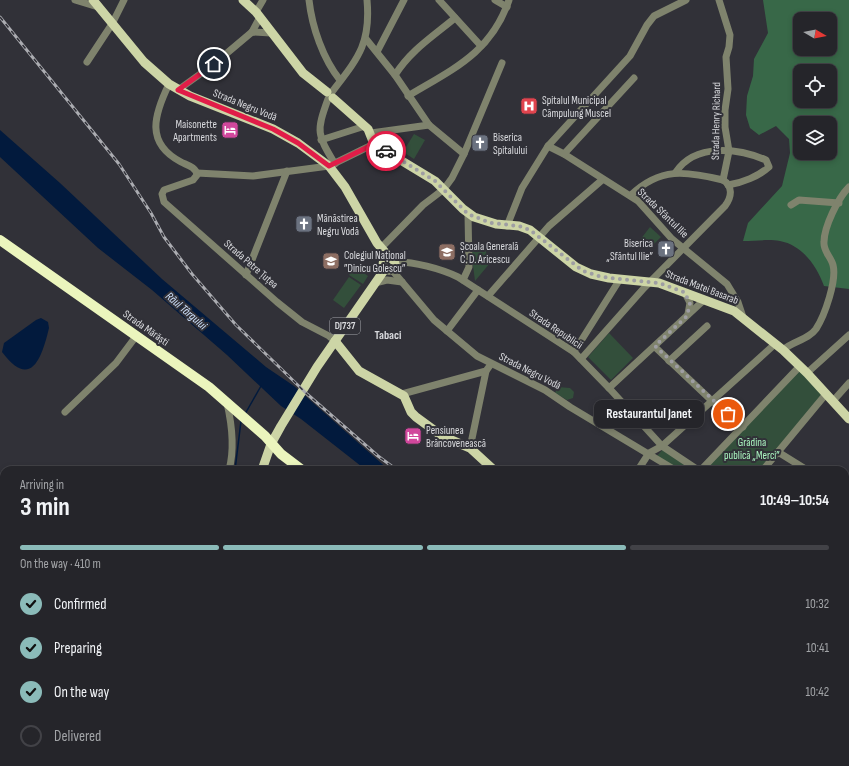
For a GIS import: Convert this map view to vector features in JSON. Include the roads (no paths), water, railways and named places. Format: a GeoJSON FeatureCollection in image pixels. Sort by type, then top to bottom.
{"type":"FeatureCollection","features":[{"type":"Feature","properties":{"kind":"highway","name":"Strada Mărăști"},"geometry":{"type":"LineString","coordinates":[[0,240],[206,384],[281,454],[297,466]]}},
{"type":"Feature","properties":{"kind":"main road"},"geometry":{"type":"LineString","coordinates":[[244,0],[258,14],[303,73],[365,126],[371,133],[374,144]]}},
{"type":"Feature","properties":{"kind":"main road","name":"Strada Negru Vodă"},"geometry":{"type":"LineString","coordinates":[[95,3],[144,62],[169,84],[178,90],[273,129],[332,165],[380,245],[389,265]]}},
{"type":"Feature","properties":{"kind":"main road","name":"Strada Matei Basarab"},"geometry":{"type":"LineString","coordinates":[[374,144],[427,176],[444,189],[468,214],[487,222],[525,228],[540,236],[583,271],[602,277],[652,282],[684,292],[734,311],[784,350],[849,419]]}},
{"type":"Feature","properties":{"kind":"main road"},"geometry":{"type":"LineString","coordinates":[[373,284],[389,265]]}},
{"type":"Feature","properties":{"kind":"main road","name":"DJ737"},"geometry":{"type":"LineString","coordinates":[[263,466],[271,444],[281,426],[317,367],[373,284]]}},
{"type":"Feature","properties":{"kind":"main road"},"geometry":{"type":"LineString","coordinates":[[335,341],[359,371],[402,394],[416,417],[442,436],[470,448],[490,466]]}},
{"type":"Feature","properties":{"kind":"street"},"geometry":{"type":"LineString","coordinates":[[74,0],[95,3]]}},
{"type":"Feature","properties":{"kind":"street"},"geometry":{"type":"LineString","coordinates":[[87,62],[112,24],[124,0]]}},
{"type":"Feature","properties":{"kind":"street"},"geometry":{"type":"LineString","coordinates":[[178,90],[214,64],[252,32],[264,0]]}},
{"type":"Feature","properties":{"kind":"street"},"geometry":{"type":"LineString","coordinates":[[309,0],[317,35],[334,72],[340,80]]}},
{"type":"Feature","properties":{"kind":"street"},"geometry":{"type":"LineString","coordinates":[[332,165],[321,140],[319,128],[320,120],[330,95],[353,64],[366,39],[368,29],[367,0]]}},
{"type":"Feature","properties":{"kind":"street"},"geometry":{"type":"LineString","coordinates":[[377,52],[404,0]]}},
{"type":"Feature","properties":{"kind":"street"},"geometry":{"type":"LineString","coordinates":[[439,0],[481,46]]}},
{"type":"Feature","properties":{"kind":"street"},"geometry":{"type":"LineString","coordinates":[[408,96],[474,55],[502,20],[508,3],[495,0]]}},
{"type":"Feature","properties":{"kind":"street"},"geometry":{"type":"LineString","coordinates":[[508,226],[522,188],[548,146],[630,56],[647,25],[654,16],[686,0]]}},
{"type":"Feature","properties":{"kind":"street","name":"Strada Henry Richard"},"geometry":{"type":"LineString","coordinates":[[581,359],[629,304],[652,282],[728,201],[730,193],[726,182],[729,151],[725,127],[725,110],[728,89],[726,57],[730,35],[719,0]]}},
{"type":"Feature","properties":{"kind":"street"},"geometry":{"type":"LineString","coordinates":[[395,75],[405,59],[416,48],[455,18]]}},
{"type":"Feature","properties":{"kind":"street"},"geometry":{"type":"LineString","coordinates":[[252,32],[271,33]]}},
{"type":"Feature","properties":{"kind":"street"},"geometry":{"type":"LineString","coordinates":[[366,39],[395,75],[429,125],[464,154]]}},
{"type":"Feature","properties":{"kind":"street"},"geometry":{"type":"LineString","coordinates":[[380,245],[423,205],[444,189],[464,154],[502,63]]}},
{"type":"Feature","properties":{"kind":"street"},"geometry":{"type":"LineString","coordinates":[[564,154],[634,78]]}},
{"type":"Feature","properties":{"kind":"street"},"geometry":{"type":"LineString","coordinates":[[169,84],[156,115],[154,129],[160,142],[168,153],[190,166],[197,174],[253,176],[332,165],[374,144]]}},
{"type":"Feature","properties":{"kind":"street"},"geometry":{"type":"LineString","coordinates":[[371,133],[429,125]]}},
{"type":"Feature","properties":{"kind":"street"},"geometry":{"type":"LineString","coordinates":[[321,140],[365,126]]}},
{"type":"Feature","properties":{"kind":"street","name":"Strada Sfântul Ilie"},"geometry":{"type":"LineString","coordinates":[[548,146],[564,154],[602,180],[631,195],[645,208],[667,234],[727,284],[738,302],[743,317]]}},
{"type":"Feature","properties":{"kind":"street"},"geometry":{"type":"LineString","coordinates":[[631,195],[642,185],[666,174],[676,172],[726,182],[742,182],[769,167],[766,160],[747,154],[729,151],[695,155],[683,162],[676,172]]}},
{"type":"Feature","properties":{"kind":"street"},"geometry":{"type":"LineString","coordinates":[[246,274],[287,171]]}},
{"type":"Feature","properties":{"kind":"street","name":"Strada Petre Țuțea"},"geometry":{"type":"LineString","coordinates":[[197,174],[193,180],[167,188],[162,194],[164,202],[302,322],[329,336],[335,341]]}},
{"type":"Feature","properties":{"kind":"street"},"geometry":{"type":"LineString","coordinates":[[488,296],[563,212],[602,180]]}},
{"type":"Feature","properties":{"kind":"street"},"geometry":{"type":"LineString","coordinates":[[784,350],[789,345],[813,333],[826,307],[834,275],[834,269],[833,262],[824,247],[824,242],[833,213],[849,187]]}},
{"type":"Feature","properties":{"kind":"street"},"geometry":{"type":"LineString","coordinates":[[791,205],[799,200],[839,202]]}},
{"type":"Feature","properties":{"kind":"street"},"geometry":{"type":"LineString","coordinates":[[463,280],[469,266],[468,214]]}},
{"type":"Feature","properties":{"kind":"street","name":"Strada Republicii"},"geometry":{"type":"LineString","coordinates":[[389,265],[407,262],[444,271],[463,280],[574,352],[662,446],[694,466]]}},
{"type":"Feature","properties":{"kind":"street","name":"Strada Negru Vodă"},"geometry":{"type":"LineString","coordinates":[[389,265],[425,310],[470,351],[491,364],[545,390],[570,407],[668,466]]}},
{"type":"Feature","properties":{"kind":"street"},"geometry":{"type":"LineString","coordinates":[[574,352],[620,279]]}},
{"type":"Feature","properties":{"kind":"street"},"geometry":{"type":"LineString","coordinates":[[373,284],[387,280],[402,282]]}},
{"type":"Feature","properties":{"kind":"street"},"geometry":{"type":"LineString","coordinates":[[447,331],[478,290]]}},
{"type":"Feature","properties":{"kind":"street"},"geometry":{"type":"LineString","coordinates":[[684,292],[690,303],[687,316]]}},
{"type":"Feature","properties":{"kind":"street"},"geometry":{"type":"LineString","coordinates":[[609,388],[704,300]]}},
{"type":"Feature","properties":{"kind":"street"},"geometry":{"type":"LineString","coordinates":[[670,361],[707,326]]}},
{"type":"Feature","properties":{"kind":"street"},"geometry":{"type":"LineString","coordinates":[[65,412],[116,363],[137,335]]}},
{"type":"Feature","properties":{"kind":"street"},"geometry":{"type":"LineString","coordinates":[[704,466],[803,369],[849,335]]}},
{"type":"Feature","properties":{"kind":"street"},"geometry":{"type":"LineString","coordinates":[[641,466],[649,454],[662,446],[711,400],[775,344]]}},
{"type":"Feature","properties":{"kind":"street"},"geometry":{"type":"LineString","coordinates":[[655,346],[711,400],[743,427]]}},
{"type":"Feature","properties":{"kind":"street"},"geometry":{"type":"LineString","coordinates":[[470,448],[486,372],[491,364]]}},
{"type":"Feature","properties":{"kind":"street"},"geometry":{"type":"LineString","coordinates":[[402,394],[486,372]]}},
{"type":"Feature","properties":{"kind":"street"},"geometry":{"type":"LineString","coordinates":[[766,466],[830,398],[849,383]]}},
{"type":"Feature","properties":{"kind":"street"},"geometry":{"type":"LineString","coordinates":[[227,402],[233,439],[232,454],[229,466]]}},
{"type":"Feature","properties":{"kind":"street"},"geometry":{"type":"LineString","coordinates":[[778,452],[801,466]]}},
{"type":"Feature","properties":{"kind":"water","name":"Râul Târgului"},"geometry":{"type":"Polygon","coordinates":[[[0,130],[60,183],[162,279],[266,367],[294,386],[384,466],[361,466],[301,419],[281,406],[227,355],[152,290],[98,248],[0,157],[0,130]]]}},
{"type":"Feature","properties":{"kind":"water"},"geometry":{"type":"Polygon","coordinates":[[[41,318],[48,322],[49,328],[43,349],[34,366],[28,369],[21,369],[12,363],[2,352],[4,343],[41,318]]]}},
{"type":"Feature","properties":{"kind":"waterway"},"geometry":{"type":"LineString","coordinates":[[245,414],[261,386]]}},
{"type":"Feature","properties":{"kind":"waterway"},"geometry":{"type":"LineString","coordinates":[[235,466],[241,421]]}},
{"type":"Feature","properties":{"kind":"railway"},"geometry":{"type":"LineString","coordinates":[[0,17],[119,164],[151,213],[164,237],[192,274],[236,325],[307,394],[392,466]]}},
{"type":"Feature","properties":{"kind":"place","name":"Spitalul Municipal Câmpulung Muscel"},"geometry":{"type":"Point","coordinates":[529,106]}},
{"type":"Feature","properties":{"kind":"place","name":"Maisonette Apartments"},"geometry":{"type":"Point","coordinates":[230,130]}},
{"type":"Feature","properties":{"kind":"place","name":"Biserica Spitalului"},"geometry":{"type":"Point","coordinates":[480,143]}},
{"type":"Feature","properties":{"kind":"place","name":"Mănăstirea Negru Vodă"},"geometry":{"type":"Point","coordinates":[304,224]}},
{"type":"Feature","properties":{"kind":"place","name":"Biserica „Sfântul Ilie”"},"geometry":{"type":"Point","coordinates":[666,249]}},
{"type":"Feature","properties":{"kind":"place","name":"Școala Generală C. D. Aricescu"},"geometry":{"type":"Point","coordinates":[447,252]}},
{"type":"Feature","properties":{"kind":"place","name":"Colegiul Național ”Dinicu Golescu”"},"geometry":{"type":"Point","coordinates":[331,261]}},
{"type":"Feature","properties":{"kind":"place","name":"Restaurantul Janet"},"geometry":{"type":"Point","coordinates":[728,414]}},
{"type":"Feature","properties":{"kind":"place","name":"Pensiunea Brâncovenească"},"geometry":{"type":"Point","coordinates":[413,436]}},
{"type":"Feature","properties":{"kind":"district","name":"Tabaci"},"geometry":{"type":"Point","coordinates":[388,335]}},
{"type":"Feature","properties":{"kind":"park label","name":"Grădina publică „Merci”"},"geometry":{"type":"Point","coordinates":[752,448]}}]}
